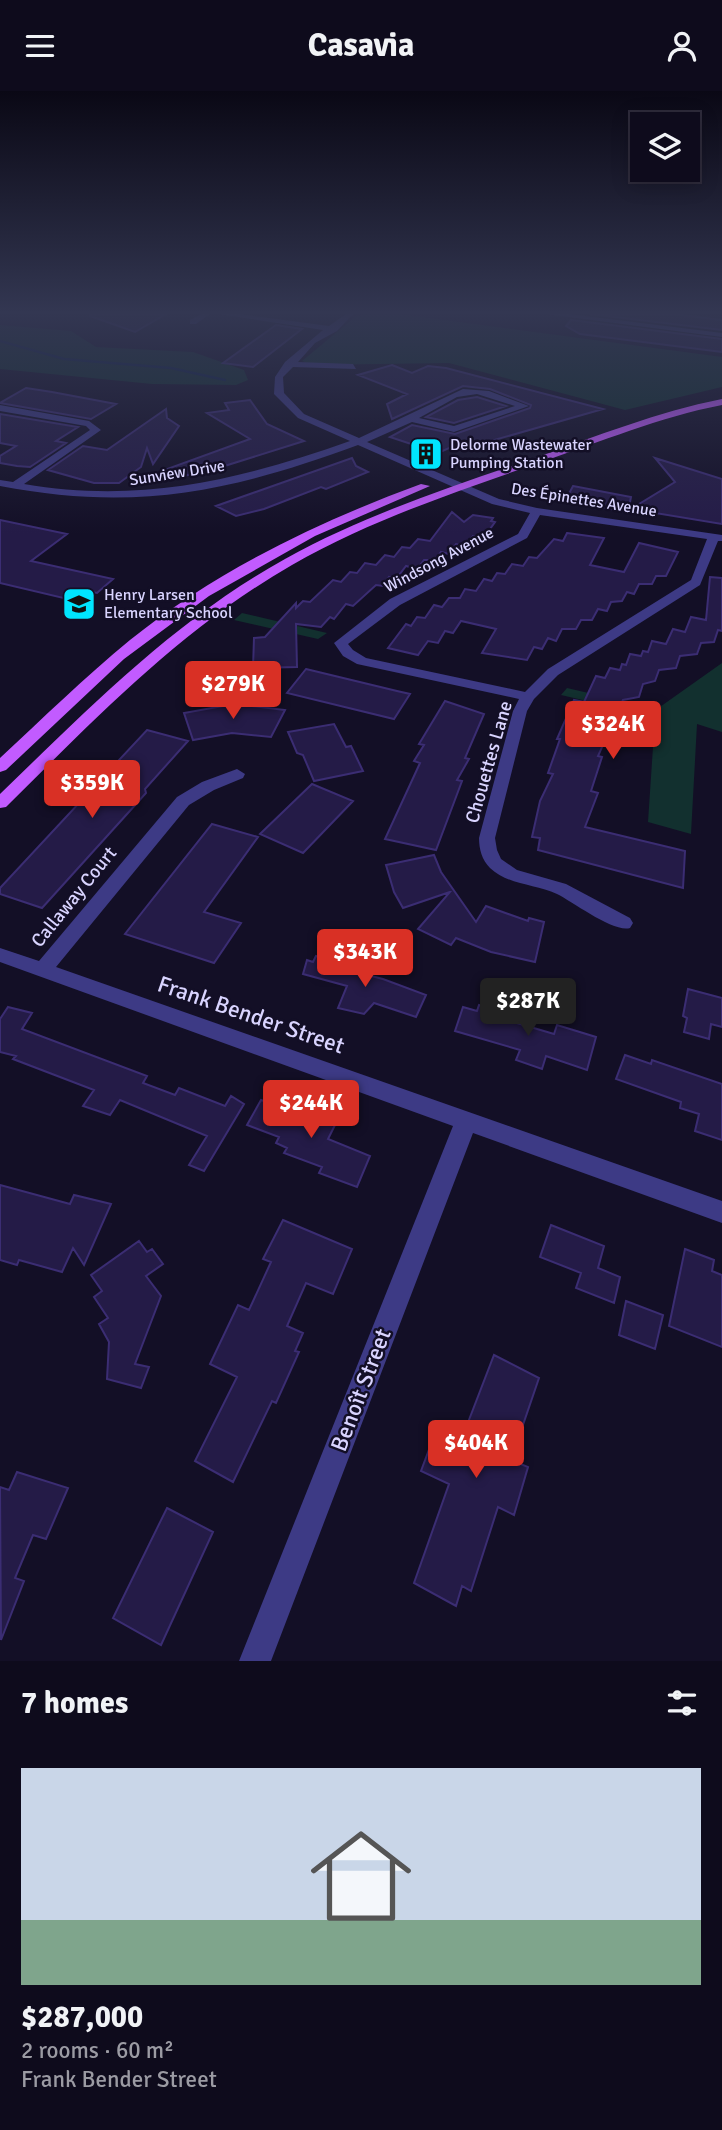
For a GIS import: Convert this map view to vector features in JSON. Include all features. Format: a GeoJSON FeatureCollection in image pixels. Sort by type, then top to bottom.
{"type":"FeatureCollection","features":[{"type":"Feature","properties":{"kind":"main road"},"geometry":{"type":"LineString","coordinates":[[0,767],[135,642],[211,587],[324,526],[444,480],[649,410],[722,393]]}},
{"type":"Feature","properties":{"kind":"main road"},"geometry":{"type":"LineString","coordinates":[[0,803],[134,673],[226,600],[287,562],[352,529],[459,486],[682,411],[722,402]]}},
{"type":"Feature","properties":{"kind":"street","name":"Des Épinettes Avenue"},"geometry":{"type":"LineString","coordinates":[[277,387],[286,405],[307,420],[496,502],[537,511],[718,537]]}},
{"type":"Feature","properties":{"kind":"street","name":"Sunview Drive"},"geometry":{"type":"LineString","coordinates":[[0,483],[96,497],[177,492],[230,480],[354,442],[467,392],[524,405],[454,429],[410,419]]}},
{"type":"Feature","properties":{"kind":"street"},"geometry":{"type":"LineString","coordinates":[[0,408],[89,424],[96,429],[14,485]]}},
{"type":"Feature","properties":{"kind":"street","name":"Windsong Avenue"},"geometry":{"type":"LineString","coordinates":[[528,697],[362,660],[348,653],[341,643],[395,601],[523,536],[537,511]]}},
{"type":"Feature","properties":{"kind":"street","name":"Chouettes Lane"},"geometry":{"type":"LineString","coordinates":[[624,923],[559,888],[511,874],[495,863],[488,850],[487,838],[520,711],[528,697],[565,663],[696,582],[718,537]]}},
{"type":"Feature","properties":{"kind":"street","name":"Callaway Court"},"geometry":{"type":"LineString","coordinates":[[42,971],[183,801],[208,786],[237,774]]}},
{"type":"Feature","properties":{"kind":"street","name":"Frank Bender Street"},"geometry":{"type":"LineString","coordinates":[[0,955],[467,1119],[722,1212]]}},
{"type":"Feature","properties":{"kind":"street","name":"Benoît Street"},"geometry":{"type":"LineString","coordinates":[[255,1661],[467,1119]]}},
{"type":"Feature","properties":{"kind":"green space"},"geometry":{"type":"Polygon","coordinates":[[[540,387],[721,387],[625,410],[540,387]]]}},
{"type":"Feature","properties":{"kind":"green space"},"geometry":{"type":"Polygon","coordinates":[[[242,613],[327,633],[318,639],[234,620],[242,613]]]}},
{"type":"Feature","properties":{"kind":"green space"},"geometry":{"type":"Polygon","coordinates":[[[722,663],[722,732],[697,724],[691,834],[648,822],[655,717],[561,695],[567,688],[657,709],[722,663]]]}},
{"type":"Feature","properties":{"kind":"building"},"geometry":{"type":"Polygon","coordinates":[[[390,387],[460,387],[392,419],[387,404],[407,394],[390,387]]]}},
{"type":"Feature","properties":{"kind":"building"},"geometry":{"type":"Polygon","coordinates":[[[474,387],[520,387],[603,409],[456,451],[449,448],[438,453],[390,437],[412,425],[455,434],[530,408],[531,405],[490,389],[474,387]]]}},
{"type":"Feature","properties":{"kind":"building"},"geometry":{"type":"Polygon","coordinates":[[[26,388],[116,404],[91,419],[0,403],[26,388]]]}},
{"type":"Feature","properties":{"kind":"building"},"geometry":{"type":"Polygon","coordinates":[[[477,397],[506,406],[454,423],[426,417],[458,400],[477,397]]]}},
{"type":"Feature","properties":{"kind":"building"},"geometry":{"type":"Polygon","coordinates":[[[250,400],[267,424],[304,441],[215,469],[170,479],[167,469],[250,439],[207,413],[229,410],[225,403],[250,400]]]}},
{"type":"Feature","properties":{"kind":"building"},"geometry":{"type":"Polygon","coordinates":[[[166,409],[167,418],[179,426],[153,464],[147,448],[141,467],[119,483],[94,483],[48,470],[83,446],[107,450],[166,409]]]}},
{"type":"Feature","properties":{"kind":"building"},"geometry":{"type":"Polygon","coordinates":[[[0,414],[78,427],[56,441],[66,443],[30,467],[17,466],[0,463],[0,456],[16,446],[0,443],[0,414]]]}},
{"type":"Feature","properties":{"kind":"building"},"geometry":{"type":"Polygon","coordinates":[[[352,458],[356,466],[368,472],[326,489],[321,487],[264,509],[236,516],[216,506],[352,458]]]}},
{"type":"Feature","properties":{"kind":"building"},"geometry":{"type":"Polygon","coordinates":[[[655,458],[722,479],[722,524],[631,509],[675,482],[655,458]]]}},
{"type":"Feature","properties":{"kind":"building"},"geometry":{"type":"Polygon","coordinates":[[[573,486],[631,497],[628,512],[565,501],[573,486]]]}},
{"type":"Feature","properties":{"kind":"building"},"geometry":{"type":"Polygon","coordinates":[[[452,512],[464,522],[473,515],[493,518],[491,521],[495,522],[485,536],[473,536],[465,546],[456,544],[449,554],[441,552],[435,560],[424,560],[417,569],[406,566],[396,579],[389,577],[383,586],[376,585],[353,606],[346,604],[334,619],[330,617],[321,627],[296,624],[297,667],[253,668],[254,638],[265,637],[296,603],[296,608],[303,601],[310,602],[333,580],[341,582],[350,572],[357,573],[365,563],[376,565],[385,555],[394,557],[402,547],[410,548],[418,539],[430,541],[452,512]]]}},
{"type":"Feature","properties":{"kind":"building"},"geometry":{"type":"Polygon","coordinates":[[[0,520],[67,534],[31,561],[113,579],[97,593],[88,591],[76,601],[0,583],[0,520]]]}},
{"type":"Feature","properties":{"kind":"building"},"geometry":{"type":"Polygon","coordinates":[[[567,533],[604,538],[590,565],[624,572],[639,543],[678,552],[666,576],[656,576],[652,584],[639,584],[634,594],[627,592],[622,601],[611,602],[607,611],[598,609],[592,620],[581,620],[576,629],[562,629],[556,641],[548,638],[542,649],[534,647],[527,660],[482,653],[496,629],[461,621],[453,633],[445,631],[438,643],[428,641],[418,655],[388,648],[406,624],[411,626],[417,617],[425,618],[434,605],[442,607],[449,598],[460,598],[465,589],[476,591],[484,579],[492,581],[497,573],[505,574],[512,564],[523,566],[529,557],[537,558],[554,539],[563,541],[567,533]]]}},
{"type":"Feature","properties":{"kind":"building"},"geometry":{"type":"Polygon","coordinates":[[[710,577],[722,578],[722,631],[718,630],[714,642],[701,643],[697,654],[680,656],[676,668],[659,670],[655,681],[643,684],[639,697],[623,700],[598,756],[602,757],[591,791],[598,793],[585,827],[685,851],[683,888],[538,850],[540,838],[532,837],[540,801],[553,774],[548,773],[560,739],[557,739],[574,700],[584,702],[596,676],[605,678],[610,668],[620,670],[622,664],[626,665],[630,654],[641,656],[643,651],[648,652],[652,641],[666,644],[673,629],[685,632],[691,617],[706,620],[710,577]]]}},
{"type":"Feature","properties":{"kind":"building"},"geometry":{"type":"Polygon","coordinates":[[[306,669],[410,694],[394,719],[287,693],[306,669]]]}},
{"type":"Feature","properties":{"kind":"building"},"geometry":{"type":"Polygon","coordinates":[[[445,701],[484,714],[465,758],[469,759],[457,780],[462,781],[436,850],[385,839],[420,763],[414,761],[424,745],[419,744],[445,701]]]}},
{"type":"Feature","properties":{"kind":"building"},"geometry":{"type":"Polygon","coordinates":[[[234,704],[285,710],[271,737],[232,733],[193,740],[184,713],[234,704]]]}},
{"type":"Feature","properties":{"kind":"building"},"geometry":{"type":"Polygon","coordinates":[[[334,724],[346,747],[351,746],[363,771],[314,781],[303,755],[297,753],[288,732],[334,724]]]}},
{"type":"Feature","properties":{"kind":"building"},"geometry":{"type":"Polygon","coordinates":[[[147,730],[188,741],[145,789],[146,793],[42,908],[0,894],[0,888],[147,730]]]}},
{"type":"Feature","properties":{"kind":"building"},"geometry":{"type":"Polygon","coordinates":[[[312,784],[353,801],[303,853],[260,834],[312,784]]]}},
{"type":"Feature","properties":{"kind":"building"},"geometry":{"type":"Polygon","coordinates":[[[212,824],[258,837],[204,912],[241,923],[214,963],[125,934],[212,824]]]}},
{"type":"Feature","properties":{"kind":"building"},"geometry":{"type":"Polygon","coordinates":[[[434,855],[441,872],[476,922],[486,906],[528,921],[529,918],[544,922],[535,962],[491,952],[456,938],[451,945],[418,929],[450,892],[403,908],[394,892],[386,865],[434,855]]]}},
{"type":"Feature","properties":{"kind":"building"},"geometry":{"type":"Polygon","coordinates":[[[316,956],[343,962],[340,968],[383,979],[426,995],[416,1017],[374,1003],[364,1014],[338,1008],[347,986],[303,974],[307,960],[313,962],[316,956]]]}},
{"type":"Feature","properties":{"kind":"building"},"geometry":{"type":"Polygon","coordinates":[[[688,989],[722,998],[722,1027],[711,1024],[709,1039],[684,1032],[687,1018],[683,1016],[688,989]]]}},
{"type":"Feature","properties":{"kind":"building"},"geometry":{"type":"Polygon","coordinates":[[[479,1005],[519,1018],[517,1023],[554,1034],[557,1025],[596,1037],[587,1070],[546,1056],[542,1069],[516,1060],[520,1050],[455,1031],[463,1007],[477,1011],[479,1005]]]}},
{"type":"Feature","properties":{"kind":"building"},"geometry":{"type":"Polygon","coordinates":[[[8,1007],[32,1013],[22,1029],[147,1076],[143,1083],[175,1095],[179,1088],[225,1106],[231,1096],[244,1104],[204,1171],[189,1165],[207,1136],[120,1100],[110,1115],[83,1106],[94,1090],[13,1059],[16,1056],[0,1052],[0,1019],[8,1007]]]}},
{"type":"Feature","properties":{"kind":"building"},"geometry":{"type":"Polygon","coordinates":[[[625,1055],[651,1064],[652,1060],[722,1084],[722,1140],[695,1131],[699,1114],[680,1108],[681,1102],[616,1079],[625,1055]]]}},
{"type":"Feature","properties":{"kind":"building"},"geometry":{"type":"Polygon","coordinates":[[[261,1100],[293,1111],[295,1106],[308,1110],[310,1107],[339,1117],[328,1139],[370,1156],[357,1187],[319,1173],[322,1167],[284,1153],[287,1148],[276,1143],[279,1137],[247,1125],[261,1100]]]}},
{"type":"Feature","properties":{"kind":"building"},"geometry":{"type":"Polygon","coordinates":[[[0,1185],[70,1204],[74,1195],[111,1204],[84,1265],[73,1248],[62,1272],[19,1260],[17,1265],[0,1260],[0,1185]]]}},
{"type":"Feature","properties":{"kind":"building"},"geometry":{"type":"Polygon","coordinates":[[[283,1220],[352,1249],[333,1294],[306,1283],[287,1326],[303,1333],[295,1351],[299,1352],[276,1403],[272,1401],[233,1482],[195,1461],[237,1377],[210,1364],[238,1305],[249,1310],[271,1262],[263,1259],[283,1220]]]}},
{"type":"Feature","properties":{"kind":"building"},"geometry":{"type":"Polygon","coordinates":[[[551,1225],[604,1246],[598,1268],[620,1277],[614,1303],[576,1288],[581,1273],[540,1257],[551,1225]]]}},
{"type":"Feature","properties":{"kind":"building"},"geometry":{"type":"Polygon","coordinates":[[[139,1241],[147,1252],[152,1249],[163,1264],[146,1276],[161,1296],[135,1364],[149,1367],[141,1388],[107,1379],[109,1342],[99,1324],[108,1318],[94,1297],[102,1291],[91,1275],[139,1241]]]}},
{"type":"Feature","properties":{"kind":"building"},"geometry":{"type":"Polygon","coordinates":[[[685,1249],[714,1260],[712,1271],[722,1275],[722,1347],[669,1326],[685,1249]]]}},
{"type":"Feature","properties":{"kind":"building"},"geometry":{"type":"Polygon","coordinates":[[[626,1301],[663,1315],[655,1349],[619,1335],[626,1301]]]}},
{"type":"Feature","properties":{"kind":"building"},"geometry":{"type":"Polygon","coordinates":[[[494,1355],[539,1378],[511,1460],[528,1467],[514,1515],[498,1507],[471,1591],[462,1586],[456,1606],[414,1583],[449,1484],[421,1471],[430,1447],[436,1450],[443,1430],[462,1438],[494,1355]]]}},
{"type":"Feature","properties":{"kind":"building"},"geometry":{"type":"Polygon","coordinates":[[[17,1472],[68,1488],[46,1539],[33,1535],[15,1578],[24,1581],[1,1640],[0,1487],[9,1490],[17,1472]]]}},
{"type":"Feature","properties":{"kind":"building"},"geometry":{"type":"Polygon","coordinates":[[[167,1508],[213,1532],[161,1645],[113,1618],[167,1508]]]}},
{"type":"Feature","properties":{"kind":"place","name":"Delorme Wastewater Pumping Station"},"geometry":{"type":"Point","coordinates":[426,454]}},
{"type":"Feature","properties":{"kind":"place","name":"Henry Larsen Elementary School"},"geometry":{"type":"Point","coordinates":[79,604]}}]}
